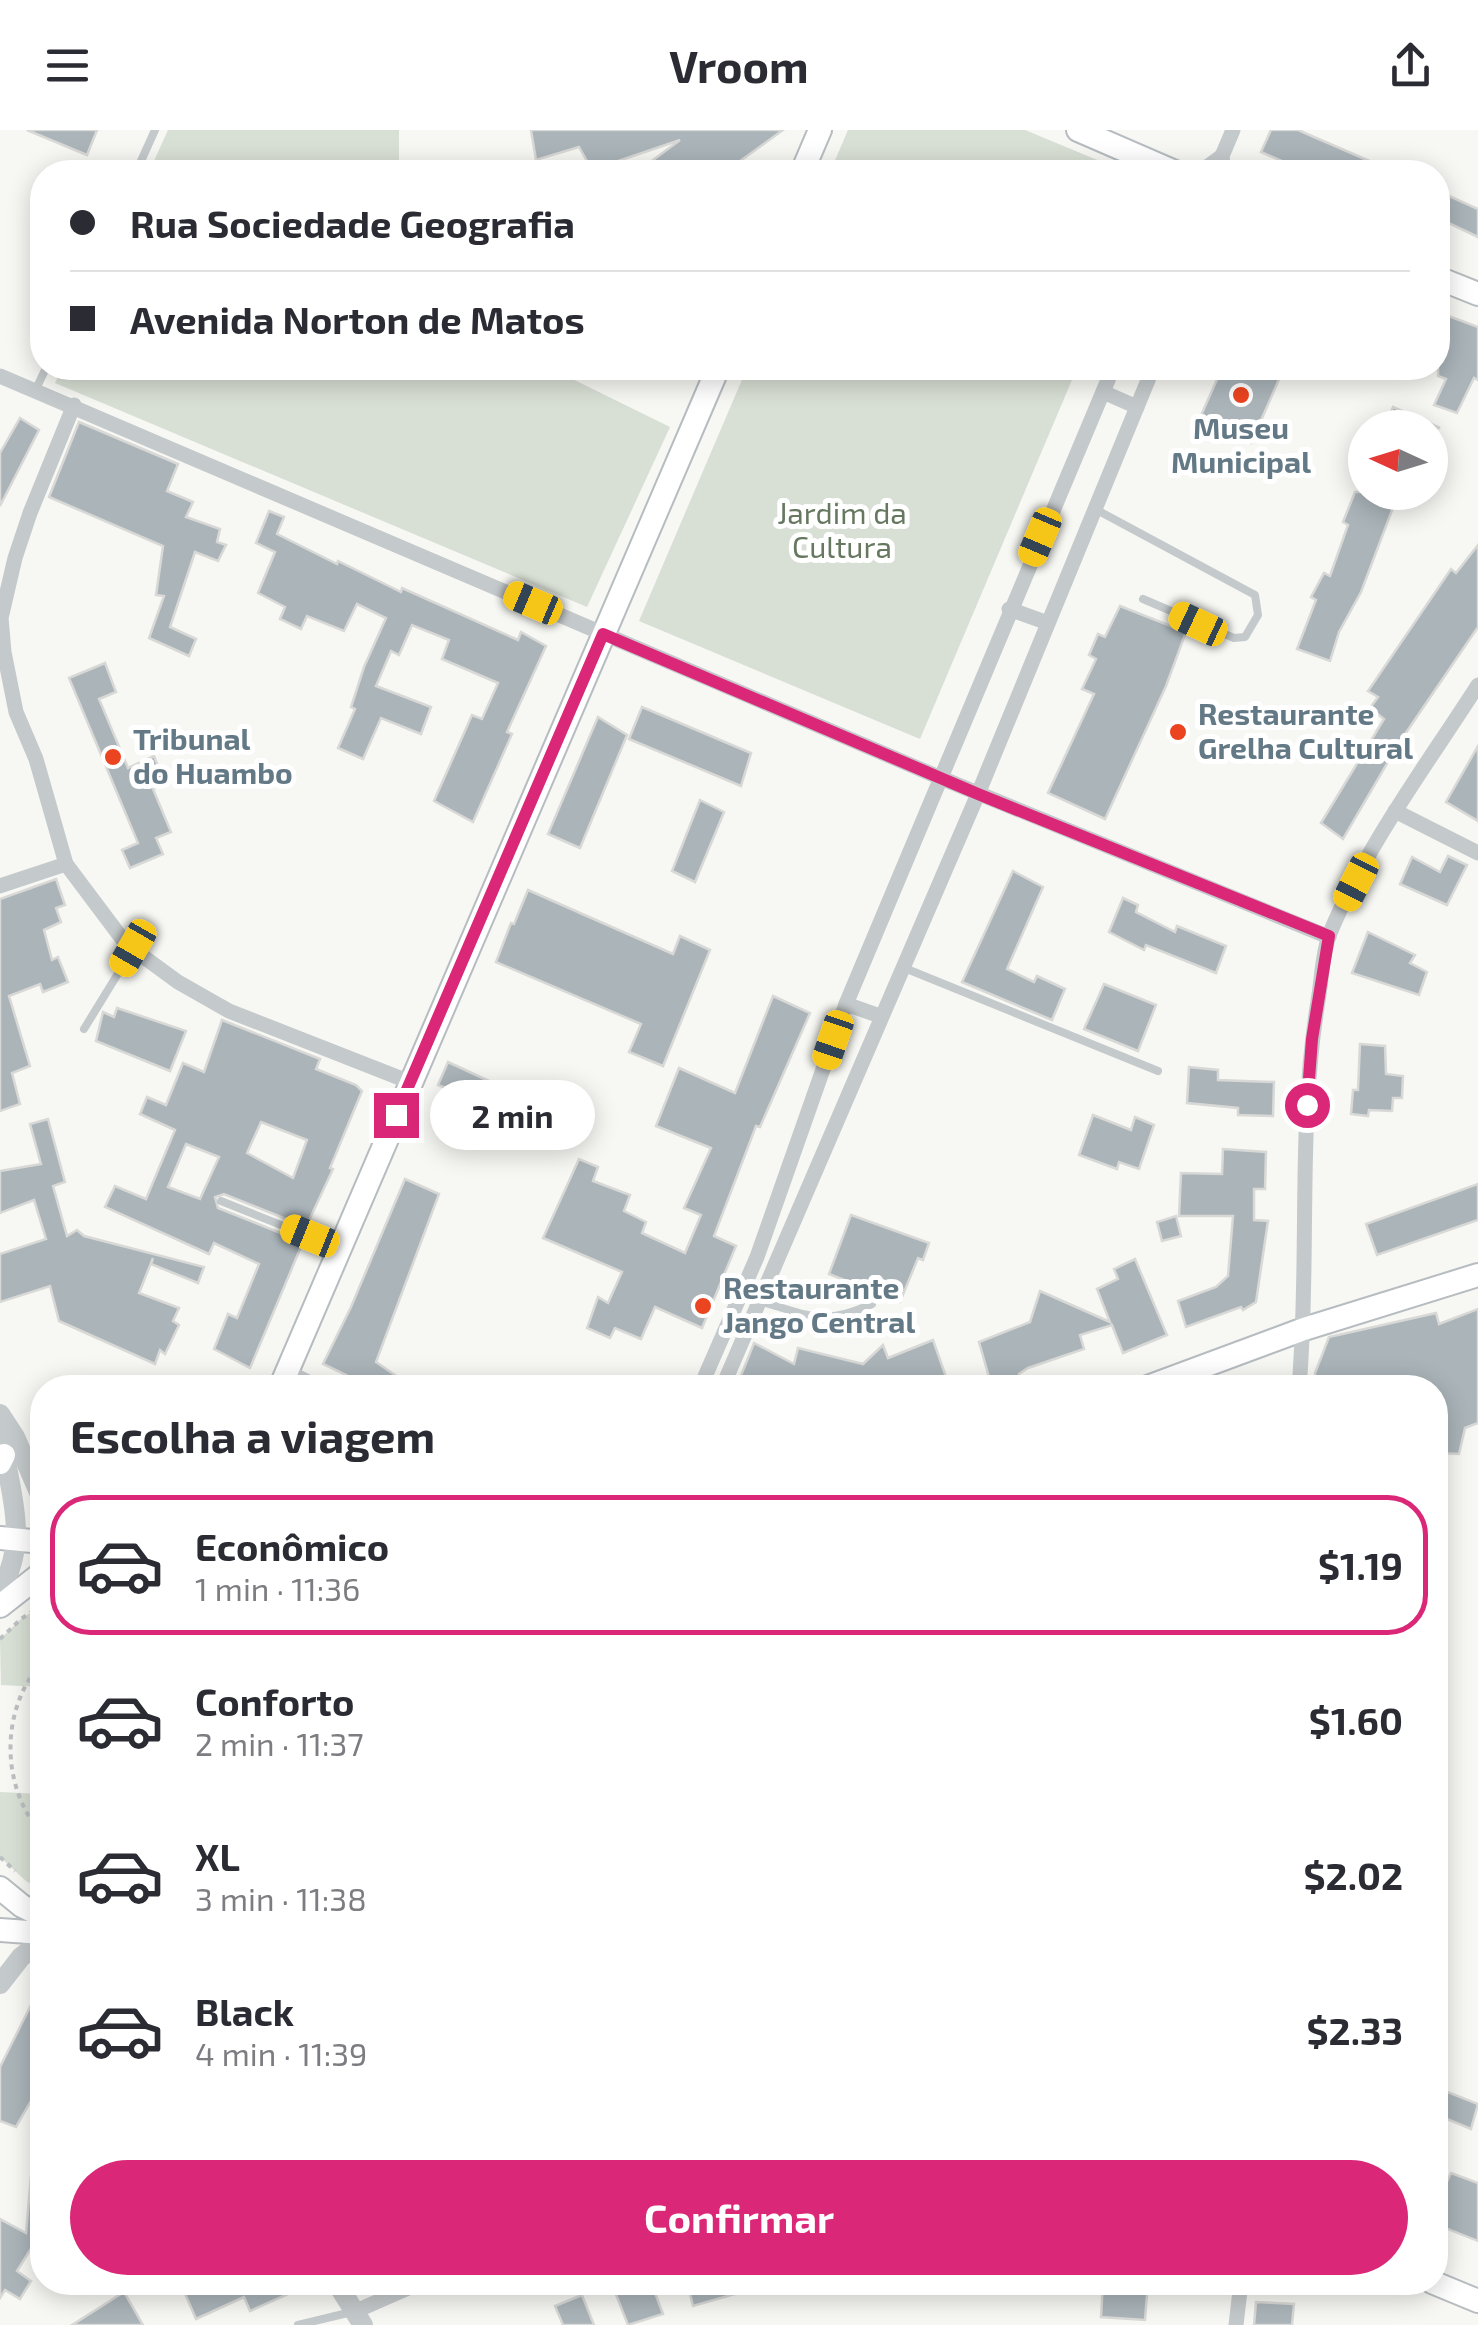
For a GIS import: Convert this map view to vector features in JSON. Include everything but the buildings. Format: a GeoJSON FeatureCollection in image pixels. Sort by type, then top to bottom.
{"type":"FeatureCollection","features":[{"type":"Feature","properties":{"kind":"main road"},"geometry":{"type":"LineString","coordinates":[[807,160],[820,130]]}},
{"type":"Feature","properties":{"kind":"main road"},"geometry":{"type":"LineString","coordinates":[[1078,130],[1147,160]]}},
{"type":"Feature","properties":{"kind":"main road"},"geometry":{"type":"LineString","coordinates":[[1450,283],[1478,294]]}},
{"type":"Feature","properties":{"kind":"main road"},"geometry":{"type":"LineString","coordinates":[[286,1375],[713,380]]}},
{"type":"Feature","properties":{"kind":"main road"},"geometry":{"type":"LineString","coordinates":[[1181,1375],[1304,1330],[1478,1275]]}},
{"type":"Feature","properties":{"kind":"main road"},"geometry":{"type":"LineString","coordinates":[[0,1606],[30,1582]]}},
{"type":"Feature","properties":{"kind":"main road"},"geometry":{"type":"LineString","coordinates":[[0,1888],[30,1910]]}},
{"type":"Feature","properties":{"kind":"main road"},"geometry":{"type":"LineString","coordinates":[[0,1930],[30,1932]]}},
{"type":"Feature","properties":{"kind":"main road"},"geometry":{"type":"LineString","coordinates":[[1448,2289],[1478,2302]]}},
{"type":"Feature","properties":{"kind":"street"},"geometry":{"type":"LineString","coordinates":[[1224,160],[1233,130]]}},
{"type":"Feature","properties":{"kind":"street"},"geometry":{"type":"LineString","coordinates":[[0,376],[978,794],[1329,936]]}},
{"type":"Feature","properties":{"kind":"street"},"geometry":{"type":"LineString","coordinates":[[706,1375],[757,1257],[846,1004],[1108,380]]}},
{"type":"Feature","properties":{"kind":"street"},"geometry":{"type":"LineString","coordinates":[[728,1375],[978,794],[1149,380]]}},
{"type":"Feature","properties":{"kind":"street"},"geometry":{"type":"LineString","coordinates":[[1102,392],[1137,407]]}},
{"type":"Feature","properties":{"kind":"street"},"geometry":{"type":"LineString","coordinates":[[74,406],[25,528],[1,618],[8,715],[36,759],[66,864],[133,948],[178,982],[229,1011],[410,1082]]}},
{"type":"Feature","properties":{"kind":"street"},"geometry":{"type":"LineString","coordinates":[[1009,609],[1048,623]]}},
{"type":"Feature","properties":{"kind":"street"},"geometry":{"type":"LineString","coordinates":[[1300,1375],[1304,1330],[1304,1138],[1312,1039],[1329,936],[1395,811],[1478,685]]}},
{"type":"Feature","properties":{"kind":"street"},"geometry":{"type":"LineString","coordinates":[[1395,811],[1478,853]]}},
{"type":"Feature","properties":{"kind":"street"},"geometry":{"type":"LineString","coordinates":[[0,886],[66,864]]}},
{"type":"Feature","properties":{"kind":"street"},"geometry":{"type":"LineString","coordinates":[[846,1004],[880,1016]]}},
{"type":"Feature","properties":{"kind":"street"},"geometry":{"type":"LineString","coordinates":[[0,1414],[16,1437],[30,1470]]}},
{"type":"Feature","properties":{"kind":"street"},"geometry":{"type":"LineString","coordinates":[[0,1429],[2,1459],[16,1508],[8,1538],[7,1579],[0,1590]]}},
{"type":"Feature","properties":{"kind":"street"},"geometry":{"type":"LineString","coordinates":[[0,1984],[30,1948]]}},
{"type":"Feature","properties":{"kind":"street"},"geometry":{"type":"LineString","coordinates":[[345,2295],[360,2318],[400,2295]]}},
{"type":"Feature","properties":{"kind":"street"},"geometry":{"type":"LineString","coordinates":[[1236,2325],[1239,2295]]}},
{"type":"Feature","properties":{"kind":"lane"},"geometry":{"type":"LineString","coordinates":[[141,160],[155,130]]}},
{"type":"Feature","properties":{"kind":"lane"},"geometry":{"type":"LineString","coordinates":[[36,391],[41,380]]}},
{"type":"Feature","properties":{"kind":"lane"},"geometry":{"type":"LineString","coordinates":[[1095,509],[1254,595],[1258,615],[1245,638],[1234,638],[1143,599]]}},
{"type":"Feature","properties":{"kind":"lane"},"geometry":{"type":"LineString","coordinates":[[84,1030],[133,948]]}},
{"type":"Feature","properties":{"kind":"lane"},"geometry":{"type":"LineString","coordinates":[[902,967],[1158,1071]]}},
{"type":"Feature","properties":{"kind":"lane"},"geometry":{"type":"LineString","coordinates":[[221,1200],[340,1248]]}},
{"type":"Feature","properties":{"kind":"lane"},"geometry":{"type":"LineString","coordinates":[[759,1301],[824,1319],[841,1317],[872,1304]]}},
{"type":"Feature","properties":{"kind":"lane"},"geometry":{"type":"LineString","coordinates":[[298,2325],[360,2318]]}},
{"type":"Feature","properties":{"kind":"path"},"geometry":{"type":"LineString","coordinates":[[0,1640],[30,1613]]}},
{"type":"Feature","properties":{"kind":"path"},"geometry":{"type":"LineString","coordinates":[[30,1678],[14,1707],[6,1750],[15,1793],[30,1819]]}},
{"type":"Feature","properties":{"kind":"green space"},"geometry":{"type":"Polygon","coordinates":[[[168,130],[399,130],[399,160],[154,160],[168,130]]]}},
{"type":"Feature","properties":{"kind":"green space"},"geometry":{"type":"Polygon","coordinates":[[[848,130],[1025,130],[1097,160],[835,160],[848,130]]]}},
{"type":"Feature","properties":{"kind":"green space"},"geometry":{"type":"Polygon","coordinates":[[[574,380],[670,427],[587,607],[55,383],[574,380]]]}},
{"type":"Feature","properties":{"kind":"green space","name":"Jardim da Cultura"},"geometry":{"type":"Polygon","coordinates":[[[742,380],[1072,380],[920,739],[639,621],[742,380]]]}},
{"type":"Feature","properties":{"kind":"green space"},"geometry":{"type":"Polygon","coordinates":[[[30,1613],[30,1686],[1,1685],[0,1639],[30,1613]]]}},
{"type":"Feature","properties":{"kind":"green space"},"geometry":{"type":"Polygon","coordinates":[[[0,1792],[30,1793],[30,1884],[0,1857],[0,1792]]]}},
{"type":"Feature","properties":{"kind":"place","name":"Museu Municipal"},"geometry":{"type":"Point","coordinates":[1241,395]}},
{"type":"Feature","properties":{"kind":"place","name":"Restaurante Grelha Cultural"},"geometry":{"type":"Point","coordinates":[1178,732]}},
{"type":"Feature","properties":{"kind":"place","name":"Tribunal do Huambo"},"geometry":{"type":"Point","coordinates":[113,757]}},
{"type":"Feature","properties":{"kind":"place","name":"Restaurante Jango Central"},"geometry":{"type":"Point","coordinates":[703,1306]}},
{"type":"Feature","properties":{"kind":"route"},"geometry":{"type":"LineString","coordinates":[[396,1115],[603,634],[978,794],[1329,936],[1312,1039],[1307,1105]]}}]}
